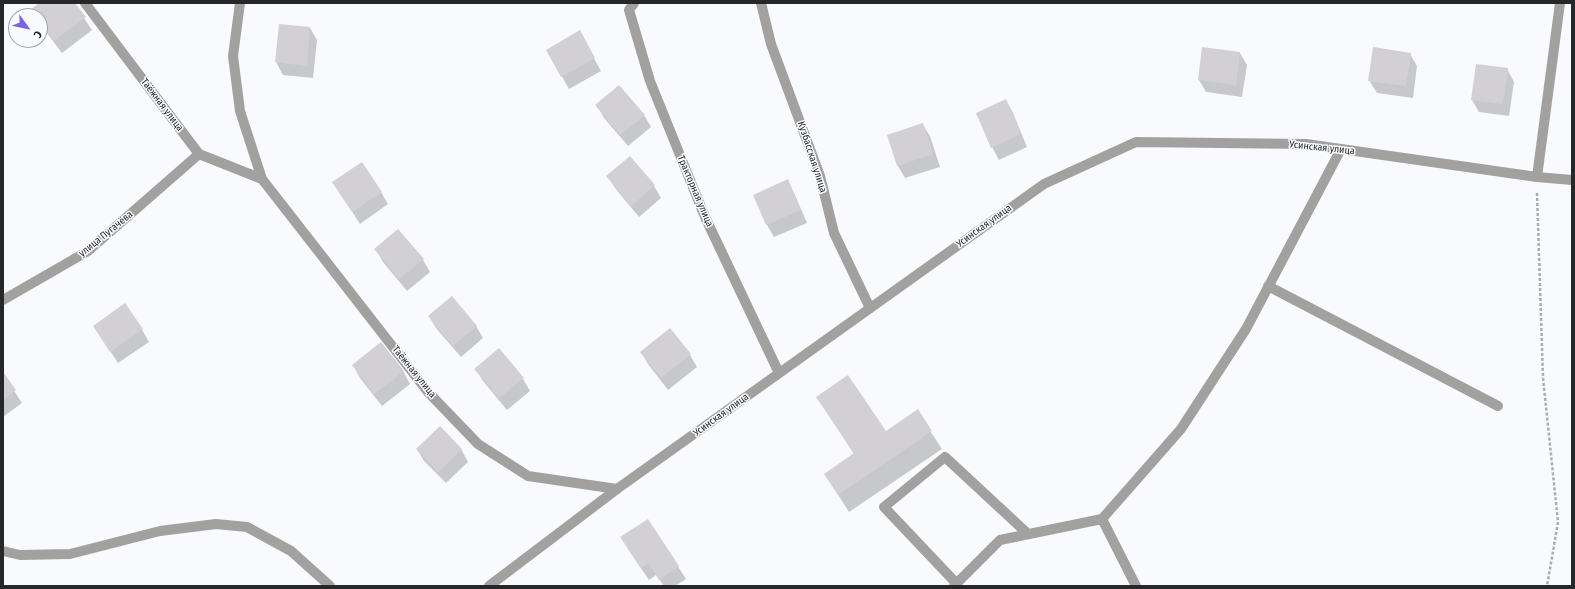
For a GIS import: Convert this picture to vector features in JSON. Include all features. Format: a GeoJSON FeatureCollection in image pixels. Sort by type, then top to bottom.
{"type":"FeatureCollection","features":[{"type":"Feature","properties":{"kind":"street","name":"Таёжная улица"},"geometry":{"type":"LineString","coordinates":[[85,3],[199,154]]}},
{"type":"Feature","properties":{"kind":"street","name":"Таёжная улица"},"geometry":{"type":"LineString","coordinates":[[240,3],[233,56],[240,112],[262,179],[428,392],[478,444],[528,476],[617,489]]}},
{"type":"Feature","properties":{"kind":"street","name":"Тракторная улица"},"geometry":{"type":"LineString","coordinates":[[634,3],[629,10],[650,81],[705,217],[779,373]]}},
{"type":"Feature","properties":{"kind":"street","name":"Кузбасская улица"},"geometry":{"type":"LineString","coordinates":[[761,3],[771,44],[820,176],[834,233],[870,308]]}},
{"type":"Feature","properties":{"kind":"street"},"geometry":{"type":"LineString","coordinates":[[1537,177],[1560,3]]}},
{"type":"Feature","properties":{"kind":"street","name":"Усинская улица"},"geometry":{"type":"LineString","coordinates":[[489,586],[617,489],[1044,184],[1136,142],[1306,144],[1537,177],[1572,180]]}},
{"type":"Feature","properties":{"kind":"street"},"geometry":{"type":"LineString","coordinates":[[1028,534],[945,457],[884,507],[955,585],[1000,540],[1102,519],[1180,429],[1246,329],[1341,149]]}},
{"type":"Feature","properties":{"kind":"street"},"geometry":{"type":"LineString","coordinates":[[199,154],[262,179]]}},
{"type":"Feature","properties":{"kind":"street","name":"улица Пугачёва"},"geometry":{"type":"LineString","coordinates":[[3,300],[88,251],[199,154]]}},
{"type":"Feature","properties":{"kind":"street"},"geometry":{"type":"LineString","coordinates":[[1268,286],[1498,406]]}},
{"type":"Feature","properties":{"kind":"street"},"geometry":{"type":"LineString","coordinates":[[1102,519],[1136,586]]}},
{"type":"Feature","properties":{"kind":"street"},"geometry":{"type":"LineString","coordinates":[[3,551],[20,555],[70,554],[160,532],[216,524],[247,527],[291,551],[330,586]]}},
{"type":"Feature","properties":{"kind":"path"},"geometry":{"type":"LineString","coordinates":[[1537,177],[1543,378],[1558,522],[1547,586]]}},
{"type":"Feature","properties":{"kind":"building"},"geometry":{"type":"Polygon","coordinates":[[[39,3],[75,3],[86,17],[54,41],[48,33],[48,8],[33,8],[39,3]]]}},
{"type":"Feature","properties":{"kind":"building"},"geometry":{"type":"Polygon","coordinates":[[[279,24],[310,27],[307,66],[275,62],[279,24]]]}},
{"type":"Feature","properties":{"kind":"building"},"geometry":{"type":"Polygon","coordinates":[[[580,30],[595,58],[561,77],[546,50],[580,30]]]}},
{"type":"Feature","properties":{"kind":"building"},"geometry":{"type":"Polygon","coordinates":[[[1202,47],[1240,52],[1236,85],[1198,80],[1202,47]]]}},
{"type":"Feature","properties":{"kind":"building"},"geometry":{"type":"Polygon","coordinates":[[[1373,47],[1411,53],[1406,86],[1368,81],[1373,47]]]}},
{"type":"Feature","properties":{"kind":"building"},"geometry":{"type":"Polygon","coordinates":[[[1476,64],[1508,68],[1503,104],[1471,100],[1476,64]]]}},
{"type":"Feature","properties":{"kind":"building"},"geometry":{"type":"Polygon","coordinates":[[[619,85],[645,115],[620,135],[595,105],[619,85]]]}},
{"type":"Feature","properties":{"kind":"building"},"geometry":{"type":"Polygon","coordinates":[[[1006,99],[1021,134],[991,148],[976,113],[1006,99]]]}},
{"type":"Feature","properties":{"kind":"building"},"geometry":{"type":"Polygon","coordinates":[[[923,123],[933,154],[897,166],[887,135],[923,123]]]}},
{"type":"Feature","properties":{"kind":"building"},"geometry":{"type":"Polygon","coordinates":[[[630,156],[655,185],[631,206],[606,176],[630,156]]]}},
{"type":"Feature","properties":{"kind":"building"},"geometry":{"type":"Polygon","coordinates":[[[362,162],[382,192],[352,212],[332,182],[362,162]]]}},
{"type":"Feature","properties":{"kind":"building"},"geometry":{"type":"Polygon","coordinates":[[[788,179],[801,210],[766,225],[753,195],[788,179]]]}},
{"type":"Feature","properties":{"kind":"building"},"geometry":{"type":"Polygon","coordinates":[[[398,229],[424,259],[399,279],[374,249],[398,229]]]}},
{"type":"Feature","properties":{"kind":"building"},"geometry":{"type":"Polygon","coordinates":[[[452,296],[477,326],[453,346],[428,316],[452,296]]]}},
{"type":"Feature","properties":{"kind":"building"},"geometry":{"type":"Polygon","coordinates":[[[125,303],[143,329],[110,352],[93,326],[125,303]]]}},
{"type":"Feature","properties":{"kind":"building"},"geometry":{"type":"Polygon","coordinates":[[[670,328],[691,354],[661,378],[640,352],[670,328]]]}},
{"type":"Feature","properties":{"kind":"building"},"geometry":{"type":"Polygon","coordinates":[[[381,342],[404,371],[374,394],[352,365],[381,342]]]}},
{"type":"Feature","properties":{"kind":"building"},"geometry":{"type":"Polygon","coordinates":[[[499,348],[524,378],[499,398],[474,369],[499,348]]]}},
{"type":"Feature","properties":{"kind":"building"},"geometry":{"type":"Polygon","coordinates":[[[3,372],[16,390],[3,400],[3,372]]]}},
{"type":"Feature","properties":{"kind":"building"},"geometry":{"type":"Polygon","coordinates":[[[848,375],[886,431],[918,409],[932,431],[838,495],[824,474],[854,453],[816,397],[848,375]]]}},
{"type":"Feature","properties":{"kind":"building"},"geometry":{"type":"Polygon","coordinates":[[[440,426],[462,449],[438,472],[416,449],[440,426]]]}},
{"type":"Feature","properties":{"kind":"building"},"geometry":{"type":"Polygon","coordinates":[[[648,519],[679,566],[659,580],[648,563],[641,568],[620,537],[648,519]]]}}]}
